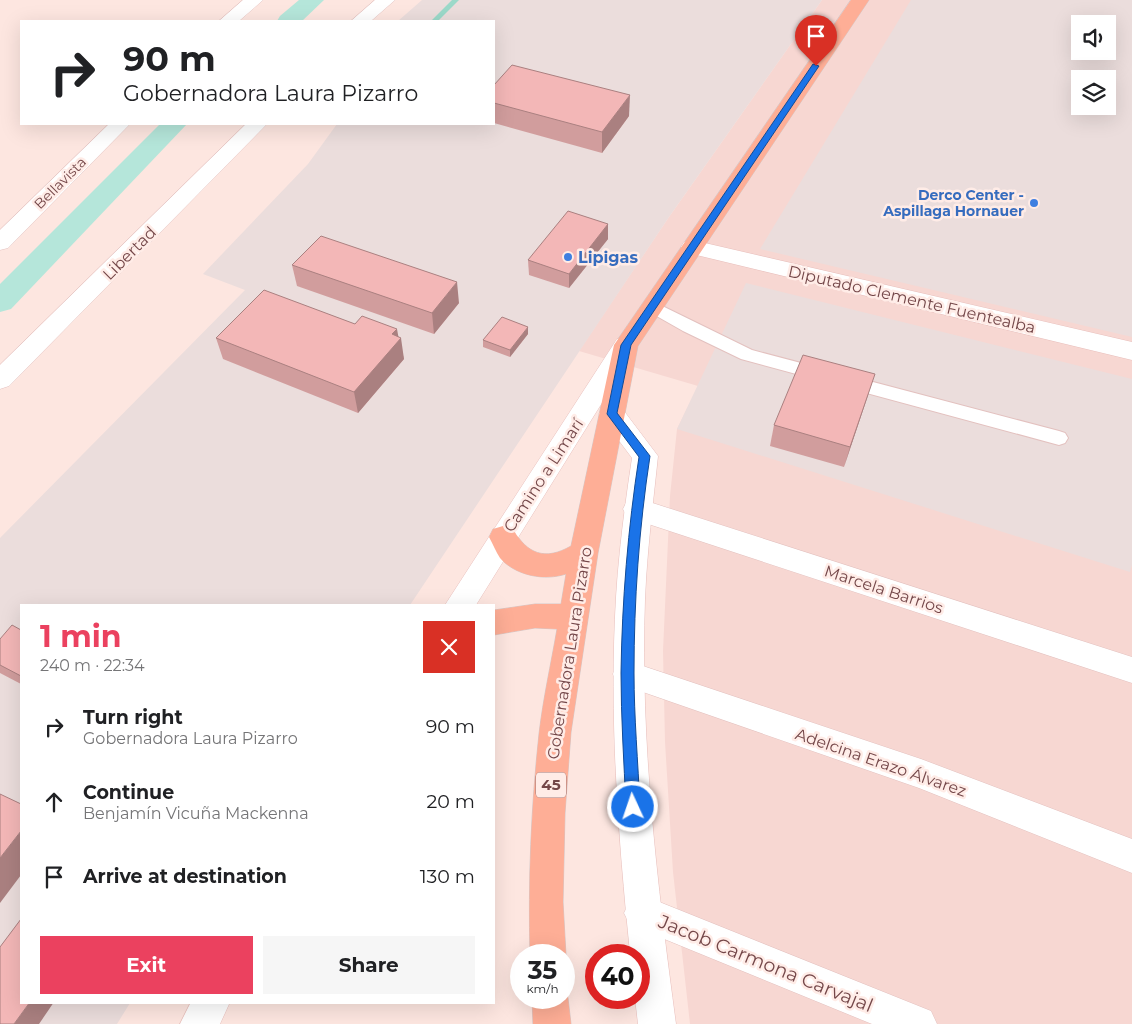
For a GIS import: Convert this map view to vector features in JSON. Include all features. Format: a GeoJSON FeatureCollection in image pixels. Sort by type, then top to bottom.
{"type":"FeatureCollection","features":[{"type":"Feature","properties":{"kind":"main road"},"geometry":{"type":"LineString","coordinates":[[626,345],[860,0]]}},
{"type":"Feature","properties":{"kind":"main road","name":"Gobernadora Laura Pizarro"},"geometry":{"type":"LineString","coordinates":[[548,944],[546,902],[548,813],[555,732],[584,553],[626,345]]}},
{"type":"Feature","properties":{"kind":"main road"},"geometry":{"type":"LineString","coordinates":[[503,537],[513,554],[532,565],[555,566],[566,564],[584,553]]}},
{"type":"Feature","properties":{"kind":"main road"},"geometry":{"type":"LineString","coordinates":[[495,622],[535,616],[574,617]]}},
{"type":"Feature","properties":{"kind":"main road"},"geometry":{"type":"LineString","coordinates":[[551,1009],[552,1024]]}},
{"type":"Feature","properties":{"kind":"street"},"geometry":{"type":"LineString","coordinates":[[229,20],[254,0]]}},
{"type":"Feature","properties":{"kind":"street"},"geometry":{"type":"LineString","coordinates":[[361,20],[386,0]]}},
{"type":"Feature","properties":{"kind":"street","name":"Bellavista"},"geometry":{"type":"LineString","coordinates":[[0,243],[119,125]]}},
{"type":"Feature","properties":{"kind":"street","name":"Libertad"},"geometry":{"type":"LineString","coordinates":[[0,380],[257,125]]}},
{"type":"Feature","properties":{"kind":"street","name":"Diputado Clemente Fuentealba"},"geometry":{"type":"LineString","coordinates":[[692,247],[1132,352]]}},
{"type":"Feature","properties":{"kind":"street","name":"Camino a Limarí"},"geometry":{"type":"LineString","coordinates":[[461,604],[626,345]]}},
{"type":"Feature","properties":{"kind":"street"},"geometry":{"type":"LineString","coordinates":[[612,414],[645,456],[636,509],[630,587],[628,674],[633,816],[642,913],[657,1024]]}},
{"type":"Feature","properties":{"kind":"street","name":"Marcela Barrios"},"geometry":{"type":"LineString","coordinates":[[636,509],[1132,670]]}},
{"type":"Feature","properties":{"kind":"street","name":"Adelcina Erazo Álvarez"},"geometry":{"type":"LineString","coordinates":[[628,674],[921,774],[1132,856]]}},
{"type":"Feature","properties":{"kind":"street","name":"Jacob Carmona Carvajal"},"geometry":{"type":"LineString","coordinates":[[642,913],[918,1024]]}},
{"type":"Feature","properties":{"kind":"street"},"geometry":{"type":"LineString","coordinates":[[199,1024],[211,1004]]}},
{"type":"Feature","properties":{"kind":"lane"},"geometry":{"type":"LineString","coordinates":[[652,306],[689,327],[747,355],[1059,438]]}},
{"type":"Feature","properties":{"kind":"shaded area"},"geometry":{"type":"Polygon","coordinates":[[[422,0],[822,0],[669,217],[411,604],[20,604],[20,1004],[129,1004],[117,1024],[0,1024],[0,538],[245,290],[203,274],[308,164],[336,125],[495,125],[495,20],[399,20],[422,0]]]}},
{"type":"Feature","properties":{"kind":"shaded area"},"geometry":{"type":"Polygon","coordinates":[[[822,0],[1132,0],[1132,1024],[690,1024],[673,872],[665,742],[663,651],[670,496],[677,429],[698,386],[579,351],[669,217],[822,0]]]}},
{"type":"Feature","properties":{"kind":"shaded area"},"geometry":{"type":"Polygon","coordinates":[[[911,0],[1132,0],[1132,337],[760,249],[911,0]]]}},
{"type":"Feature","properties":{"kind":"shaded area"},"geometry":{"type":"Polygon","coordinates":[[[746,283],[1132,379],[1132,565],[1130,572],[677,429],[746,283]]]}},
{"type":"Feature","properties":{"kind":"building"},"geometry":{"type":"Polygon","coordinates":[[[512,65],[630,95],[602,132],[495,103],[495,84],[512,65]]]}},
{"type":"Feature","properties":{"kind":"building"},"geometry":{"type":"Polygon","coordinates":[[[568,211],[608,224],[569,274],[528,260],[568,211]]]}},
{"type":"Feature","properties":{"kind":"building"},"geometry":{"type":"Polygon","coordinates":[[[321,236],[457,282],[432,313],[292,265],[321,236]]]}},
{"type":"Feature","properties":{"kind":"building"},"geometry":{"type":"Polygon","coordinates":[[[264,290],[355,324],[362,316],[397,329],[392,334],[401,338],[354,392],[216,338],[264,290]]]}},
{"type":"Feature","properties":{"kind":"building"},"geometry":{"type":"Polygon","coordinates":[[[502,317],[528,327],[510,350],[483,340],[502,317]]]}},
{"type":"Feature","properties":{"kind":"building"},"geometry":{"type":"Polygon","coordinates":[[[803,355],[875,374],[850,447],[774,425],[803,355]]]}},
{"type":"Feature","properties":{"kind":"building"},"geometry":{"type":"Polygon","coordinates":[[[12,625],[20,629],[20,675],[0,665],[0,639],[12,625]]]}},
{"type":"Feature","properties":{"kind":"building"},"geometry":{"type":"Polygon","coordinates":[[[0,794],[20,804],[20,832],[0,858],[0,794]]]}},
{"type":"Feature","properties":{"kind":"building"},"geometry":{"type":"Polygon","coordinates":[[[20,920],[20,1004],[29,1004],[14,1024],[0,1024],[0,947],[20,920]]]}},
{"type":"Feature","properties":{"kind":"waterway"},"geometry":{"type":"LineString","coordinates":[[289,20],[313,0]]}},
{"type":"Feature","properties":{"kind":"waterway"},"geometry":{"type":"LineString","coordinates":[[435,20],[456,0]]}},
{"type":"Feature","properties":{"kind":"waterway"},"geometry":{"type":"LineString","coordinates":[[0,302],[173,125]]}},
{"type":"Feature","properties":{"kind":"place","name":"Derco Center - Aspillaga Hornauer"},"geometry":{"type":"Point","coordinates":[1034,203]}},
{"type":"Feature","properties":{"kind":"place","name":"Lipigas"},"geometry":{"type":"Point","coordinates":[568,257]}},
{"type":"Feature","properties":{"kind":"route"},"geometry":{"type":"LineString","coordinates":[[633,807],[629,747],[628,674],[630,587],[636,509],[645,456],[612,414],[626,345],[816,66]]}}]}
